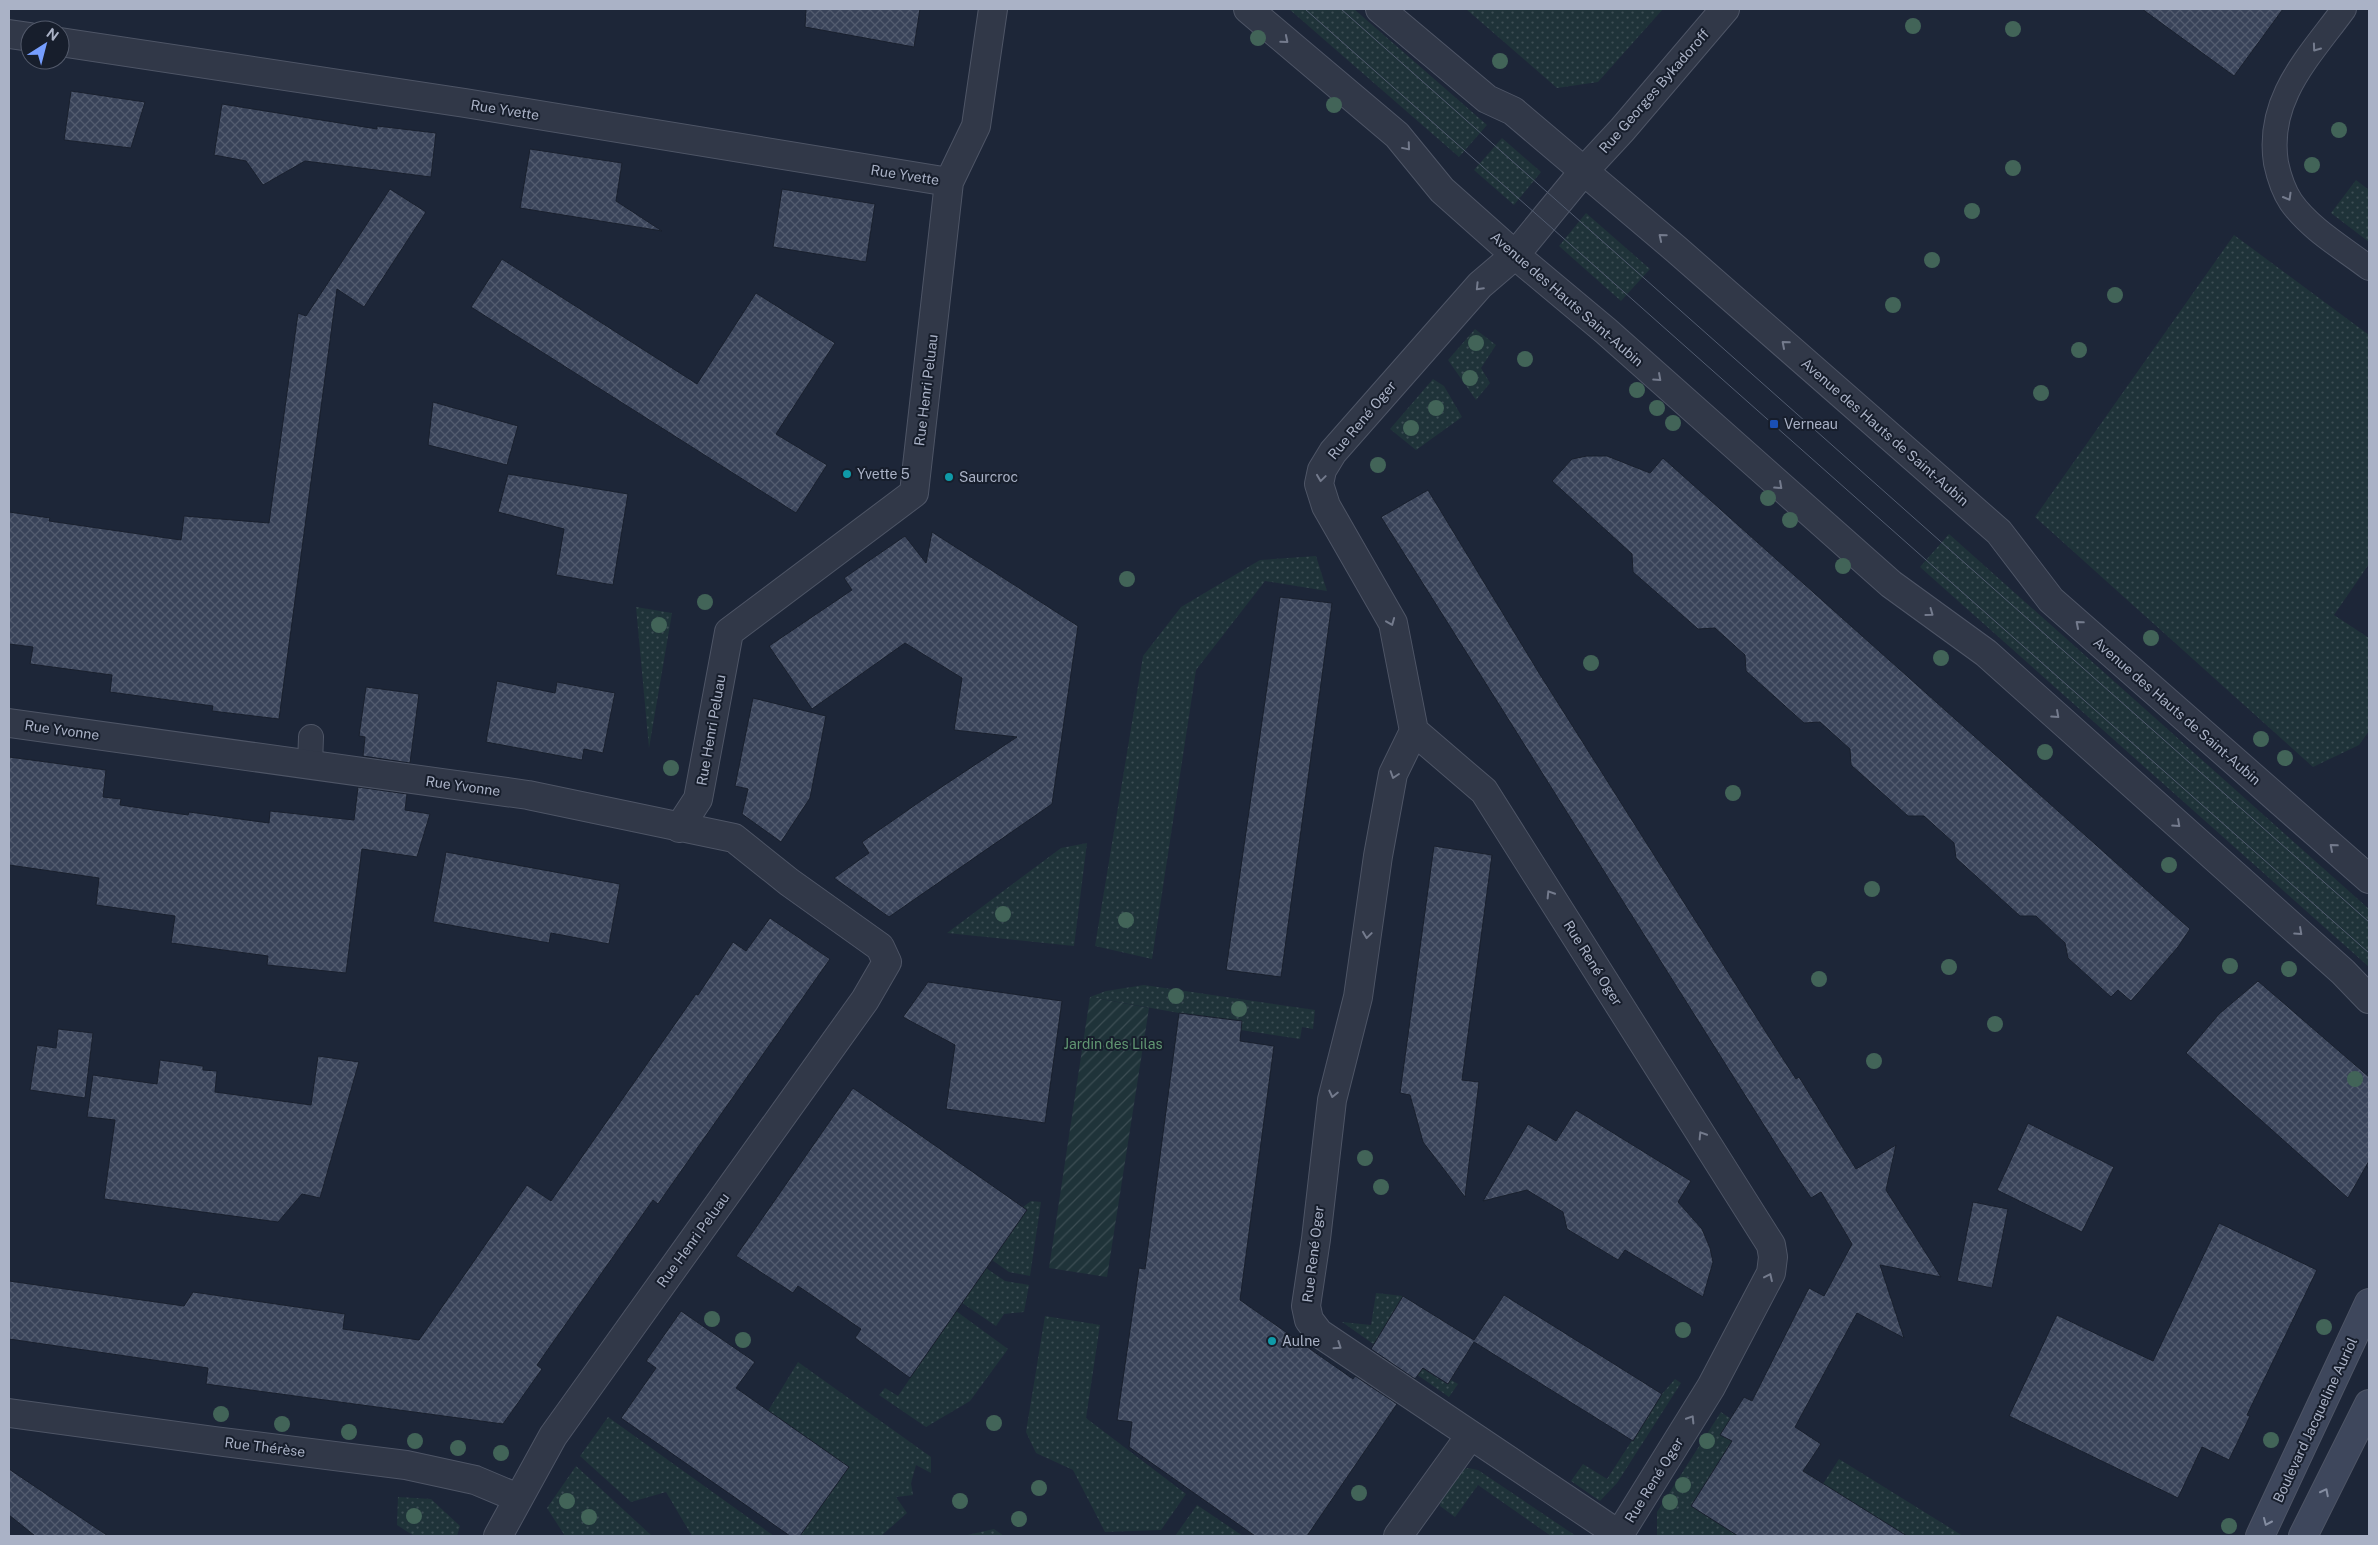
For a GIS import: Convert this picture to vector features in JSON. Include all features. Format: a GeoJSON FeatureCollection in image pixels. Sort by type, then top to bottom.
{"type":"FeatureCollection","features":[{"type":"Feature","properties":{"kind":"main road","name":"Boulevard Jacqueline Auriol"},"geometry":{"type":"LineString","coordinates":[[2260,1536],[2369,1303]]}},
{"type":"Feature","properties":{"kind":"main road"},"geometry":{"type":"LineString","coordinates":[[2304,1536],[2369,1404]]}},
{"type":"Feature","properties":{"kind":"street","name":"Rue Henri Peluau"},"geometry":{"type":"LineString","coordinates":[[679,828],[698,799],[729,632],[914,493],[950,182],[976,126],[993,9]]}},
{"type":"Feature","properties":{"kind":"street","name":"Avenue des Hauts Saint-Aubin"},"geometry":{"type":"LineString","coordinates":[[1248,9],[1397,136],[1442,190],[1606,331],[1891,584],[1986,653],[2343,972],[2369,999]]}},
{"type":"Feature","properties":{"kind":"street","name":"Avenue des Hauts de Saint-Aubin"},"geometry":{"type":"LineString","coordinates":[[1380,9],[1488,99],[1513,111],[1685,257],[1999,532],[2051,600],[2369,879]]}},
{"type":"Feature","properties":{"kind":"street","name":"Rue Georges Bykadoroff"},"geometry":{"type":"LineString","coordinates":[[1515,254],[1583,172],[1622,130],[1725,9]]}},
{"type":"Feature","properties":{"kind":"street","name":"Rue Yvette"},"geometry":{"type":"LineString","coordinates":[[70,44],[465,103],[950,182]]}},
{"type":"Feature","properties":{"kind":"street","name":"Rue René Oger"},"geometry":{"type":"LineString","coordinates":[[1414,731],[1484,791],[1771,1245],[1773,1265],[1771,1273],[1711,1386],[1620,1536],[1319,1333],[1309,1320],[1306,1306],[1316,1239],[1332,1100],[1358,997],[1378,856],[1393,774],[1414,731],[1393,623],[1326,506],[1319,484],[1322,470],[1333,452],[1480,285],[1515,254]]}},
{"type":"Feature","properties":{"kind":"street","name":"Rue Yvonne"},"geometry":{"type":"LineString","coordinates":[[9,723],[528,795],[734,838],[789,882],[880,947]]}},
{"type":"Feature","properties":{"kind":"street","name":"Rue Henri Peluau"},"geometry":{"type":"LineString","coordinates":[[498,1536],[553,1436],[865,1000],[887,962],[880,947]]}},
{"type":"Feature","properties":{"kind":"street","name":"Rue Thérèse"},"geometry":{"type":"LineString","coordinates":[[9,1413],[215,1442],[406,1465],[475,1480],[518,1498]]}},
{"type":"Feature","properties":{"kind":"street"},"geometry":{"type":"LineString","coordinates":[[1398,1536],[1470,1436]]}},
{"type":"Feature","properties":{"kind":"lane"},"geometry":{"type":"LineString","coordinates":[[2344,9],[2291,82],[2280,107],[2274,131],[2275,156],[2279,179],[2291,202],[2312,225],[2369,268]]}},
{"type":"Feature","properties":{"kind":"lane"},"geometry":{"type":"LineString","coordinates":[[310,764],[311,737]]}},
{"type":"Feature","properties":{"kind":"green space"},"geometry":{"type":"Polygon","coordinates":[[[1289,9],[1354,9],[1487,125],[1459,157],[1289,9]]]}},
{"type":"Feature","properties":{"kind":"green space"},"geometry":{"type":"Polygon","coordinates":[[[1466,9],[1663,9],[1598,82],[1557,88],[1466,9]]]}},
{"type":"Feature","properties":{"kind":"green space"},"geometry":{"type":"Polygon","coordinates":[[[1502,138],[1541,172],[1514,205],[1474,170],[1502,138]]]}},
{"type":"Feature","properties":{"kind":"green space"},"geometry":{"type":"Polygon","coordinates":[[[2356,180],[2369,190],[2369,242],[2331,213],[2356,180]]]}},
{"type":"Feature","properties":{"kind":"green space"},"geometry":{"type":"Polygon","coordinates":[[[1586,213],[1650,269],[1621,301],[1559,246],[1586,213]]]}},
{"type":"Feature","properties":{"kind":"green space"},"geometry":{"type":"Polygon","coordinates":[[[2234,235],[2369,335],[2369,564],[2334,615],[2369,638],[2369,731],[2359,745],[2313,767],[2035,517],[2234,235]]]}},
{"type":"Feature","properties":{"kind":"green space"},"geometry":{"type":"Polygon","coordinates":[[[1475,329],[1496,345],[1481,368],[1490,383],[1476,400],[1448,360],[1475,329]]]}},
{"type":"Feature","properties":{"kind":"green space"},"geometry":{"type":"Polygon","coordinates":[[[1433,379],[1444,386],[1462,417],[1416,450],[1390,429],[1433,379]]]}},
{"type":"Feature","properties":{"kind":"green space"},"geometry":{"type":"Polygon","coordinates":[[[1949,534],[2369,909],[2369,967],[1920,567],[1949,534]]]}},
{"type":"Feature","properties":{"kind":"green space"},"geometry":{"type":"Polygon","coordinates":[[[1316,556],[1327,591],[1265,581],[1196,670],[1152,959],[1095,946],[1143,656],[1181,607],[1260,560],[1316,556]]]}},
{"type":"Feature","properties":{"kind":"green space"},"geometry":{"type":"Polygon","coordinates":[[[636,607],[672,613],[649,748],[636,607]]]}},
{"type":"Feature","properties":{"kind":"green space"},"geometry":{"type":"Polygon","coordinates":[[[1087,843],[1074,946],[947,933],[1061,848],[1087,843]]]}},
{"type":"Feature","properties":{"kind":"green space"},"geometry":{"type":"Polygon","coordinates":[[[1144,985],[1315,1010],[1313,1029],[1302,1027],[1300,1039],[1241,1030],[1242,1021],[1179,1013],[1090,997],[1106,991],[1144,985]]]}},
{"type":"Feature","properties":{"kind":"green space","name":"Jardin des Lilas"},"geometry":{"type":"Polygon","coordinates":[[[1090,997],[1149,1008],[1107,1277],[1049,1268],[1090,997]]]}},
{"type":"Feature","properties":{"kind":"green space"},"geometry":{"type":"Polygon","coordinates":[[[1031,1201],[1041,1202],[1030,1276],[1009,1272],[992,1260],[1027,1210],[1023,1207],[1031,1201]]]}},
{"type":"Feature","properties":{"kind":"green space"},"geometry":{"type":"Polygon","coordinates":[[[986,1268],[1005,1281],[1029,1285],[1024,1312],[1004,1314],[996,1326],[962,1303],[986,1268]]]}},
{"type":"Feature","properties":{"kind":"green space"},"geometry":{"type":"Polygon","coordinates":[[[1376,1293],[1403,1296],[1377,1340],[1447,1384],[1451,1380],[1458,1384],[1449,1397],[1342,1322],[1371,1325],[1376,1293]]]}},
{"type":"Feature","properties":{"kind":"green space"},"geometry":{"type":"Polygon","coordinates":[[[956,1311],[1008,1349],[970,1401],[926,1427],[879,1395],[885,1388],[898,1396],[956,1311]]]}},
{"type":"Feature","properties":{"kind":"green space"},"geometry":{"type":"Polygon","coordinates":[[[1045,1316],[1100,1325],[1086,1418],[1186,1494],[1161,1530],[1105,1532],[1073,1470],[1036,1453],[1026,1432],[1045,1316]]]}},
{"type":"Feature","properties":{"kind":"green space"},"geometry":{"type":"Polygon","coordinates":[[[798,1362],[931,1457],[931,1473],[916,1465],[911,1483],[913,1495],[896,1497],[907,1513],[881,1536],[800,1536],[848,1467],[768,1411],[798,1362]]]}},
{"type":"Feature","properties":{"kind":"green space"},"geometry":{"type":"Polygon","coordinates":[[[1675,1379],[1681,1383],[1617,1483],[1600,1501],[1571,1481],[1583,1464],[1607,1479],[1662,1394],[1675,1379]]]}},
{"type":"Feature","properties":{"kind":"green space"},"geometry":{"type":"Polygon","coordinates":[[[1721,1412],[1731,1419],[1721,1435],[1732,1441],[1691,1506],[1738,1536],[1657,1536],[1657,1512],[1721,1412]]]}},
{"type":"Feature","properties":{"kind":"green space"},"geometry":{"type":"Polygon","coordinates":[[[608,1417],[774,1536],[692,1536],[666,1492],[631,1502],[580,1456],[608,1417]]]}},
{"type":"Feature","properties":{"kind":"green space"},"geometry":{"type":"Polygon","coordinates":[[[1839,1459],[1963,1536],[1907,1536],[1823,1484],[1839,1459]]]}},
{"type":"Feature","properties":{"kind":"green space"},"geometry":{"type":"Polygon","coordinates":[[[576,1466],[651,1535],[656,1536],[565,1536],[547,1508],[576,1466]]]}},
{"type":"Feature","properties":{"kind":"green space"},"geometry":{"type":"Polygon","coordinates":[[[1468,1468],[1478,1470],[1576,1536],[1551,1536],[1478,1485],[1455,1517],[1440,1506],[1441,1497],[1456,1471],[1468,1468]]]}},
{"type":"Feature","properties":{"kind":"green space"},"geometry":{"type":"Polygon","coordinates":[[[398,1497],[431,1499],[460,1526],[457,1536],[414,1536],[397,1525],[398,1497]]]}},
{"type":"Feature","properties":{"kind":"green space"},"geometry":{"type":"Polygon","coordinates":[[[1197,1505],[1243,1536],[1175,1536],[1197,1505]]]}},
{"type":"Feature","properties":{"kind":"green space"},"geometry":{"type":"Polygon","coordinates":[[[994,1529],[1004,1536],[963,1536],[994,1529]]]}},
{"type":"Feature","properties":{"kind":"building"},"geometry":{"type":"Polygon","coordinates":[[[806,9],[920,9],[914,47],[805,27],[806,9]]]}},
{"type":"Feature","properties":{"kind":"building"},"geometry":{"type":"Polygon","coordinates":[[[2142,9],[2283,9],[2234,76],[2142,9]]]}},
{"type":"Feature","properties":{"kind":"building"},"geometry":{"type":"Polygon","coordinates":[[[71,91],[145,102],[131,148],[64,140],[71,91]]]}},
{"type":"Feature","properties":{"kind":"building"},"geometry":{"type":"Polygon","coordinates":[[[222,104],[377,129],[377,126],[436,133],[431,177],[305,161],[263,185],[246,161],[214,155],[222,104]]]}},
{"type":"Feature","properties":{"kind":"building"},"geometry":{"type":"Polygon","coordinates":[[[530,149],[622,163],[616,201],[662,231],[520,208],[530,149]]]}},
{"type":"Feature","properties":{"kind":"building"},"geometry":{"type":"Polygon","coordinates":[[[390,189],[426,212],[364,307],[337,289],[279,719],[212,711],[213,706],[110,692],[112,675],[30,664],[33,647],[9,644],[9,512],[50,518],[49,521],[181,540],[184,516],[269,523],[298,313],[306,316],[390,189]]]}},
{"type":"Feature","properties":{"kind":"building"},"geometry":{"type":"Polygon","coordinates":[[[782,189],[875,204],[866,262],[773,247],[782,189]]]}},
{"type":"Feature","properties":{"kind":"building"},"geometry":{"type":"Polygon","coordinates":[[[502,259],[697,384],[756,293],[835,343],[776,434],[827,465],[796,513],[471,307],[502,259]]]}},
{"type":"Feature","properties":{"kind":"building"},"geometry":{"type":"Polygon","coordinates":[[[433,402],[518,426],[507,465],[428,445],[433,402]]]}},
{"type":"Feature","properties":{"kind":"building"},"geometry":{"type":"Polygon","coordinates":[[[1587,456],[1607,456],[1650,473],[1663,458],[2190,929],[2178,947],[2131,1001],[2118,990],[2111,997],[2068,958],[2065,943],[2036,916],[2020,916],[1956,858],[1954,843],[1924,816],[1908,816],[1851,765],[1850,749],[1820,722],[1804,723],[1746,671],[1745,655],[1715,628],[1698,629],[1633,572],[1632,554],[1552,481],[1572,459],[1587,456]]]}},
{"type":"Feature","properties":{"kind":"building"},"geometry":{"type":"Polygon","coordinates":[[[508,474],[628,494],[613,585],[556,575],[564,529],[498,512],[508,474]]]}},
{"type":"Feature","properties":{"kind":"building"},"geometry":{"type":"Polygon","coordinates":[[[1428,490],[1539,673],[1769,1037],[1796,1079],[1799,1077],[1856,1169],[1896,1145],[1886,1190],[1941,1277],[1880,1265],[1904,1338],[1857,1313],[1795,1427],[1821,1444],[1803,1471],[1907,1536],[1738,1536],[1691,1506],[1732,1441],[1720,1435],[1744,1397],[1752,1401],[1809,1288],[1824,1296],[1852,1244],[1821,1192],[1811,1198],[1782,1154],[1381,517],[1428,490]]]}},
{"type":"Feature","properties":{"kind":"building"},"geometry":{"type":"Polygon","coordinates":[[[932,532],[1078,626],[1052,804],[889,917],[834,878],[869,853],[862,842],[1017,737],[954,730],[962,678],[905,643],[812,709],[769,646],[852,590],[844,578],[905,536],[926,563],[932,532]]]}},
{"type":"Feature","properties":{"kind":"building"},"geometry":{"type":"Polygon","coordinates":[[[1280,597],[1332,603],[1281,977],[1226,970],[1280,597]]]}},
{"type":"Feature","properties":{"kind":"building"},"geometry":{"type":"Polygon","coordinates":[[[497,681],[555,693],[557,682],[615,693],[603,753],[584,749],[582,760],[486,742],[497,681]]]}},
{"type":"Feature","properties":{"kind":"building"},"geometry":{"type":"Polygon","coordinates":[[[366,687],[419,694],[410,763],[363,756],[365,737],[359,736],[366,687]]]}},
{"type":"Feature","properties":{"kind":"building"},"geometry":{"type":"Polygon","coordinates":[[[753,698],[826,716],[810,798],[781,842],[742,814],[748,789],[735,786],[753,698]]]}},
{"type":"Feature","properties":{"kind":"building"},"geometry":{"type":"Polygon","coordinates":[[[9,757],[106,770],[103,797],[121,799],[120,805],[188,815],[189,812],[269,823],[270,811],[354,820],[358,787],[407,794],[405,810],[430,814],[417,857],[362,849],[346,973],[267,965],[268,956],[171,943],[175,916],[96,905],[99,878],[9,865],[9,757]]]}},
{"type":"Feature","properties":{"kind":"building"},"geometry":{"type":"Polygon","coordinates":[[[1434,846],[1492,855],[1462,1080],[1479,1082],[1465,1197],[1423,1142],[1410,1095],[1400,1093],[1434,846]]]}},
{"type":"Feature","properties":{"kind":"building"},"geometry":{"type":"Polygon","coordinates":[[[446,852],[620,884],[609,944],[551,933],[549,943],[433,922],[446,852]]]}},
{"type":"Feature","properties":{"kind":"building"},"geometry":{"type":"Polygon","coordinates":[[[770,918],[830,959],[658,1204],[653,1200],[537,1365],[542,1369],[503,1424],[206,1384],[208,1368],[9,1339],[9,1281],[184,1306],[193,1292],[345,1314],[343,1329],[419,1340],[527,1185],[551,1201],[696,994],[698,995],[733,942],[746,951],[770,918]]]}},
{"type":"Feature","properties":{"kind":"building"},"geometry":{"type":"Polygon","coordinates":[[[2258,981],[2369,1077],[2369,1161],[2348,1198],[2186,1053],[2219,1014],[2258,981]]]}},
{"type":"Feature","properties":{"kind":"building"},"geometry":{"type":"Polygon","coordinates":[[[928,982],[1062,1001],[1045,1123],[946,1109],[955,1045],[903,1017],[928,982]]]}},
{"type":"Feature","properties":{"kind":"building"},"geometry":{"type":"Polygon","coordinates":[[[1179,1013],[1242,1021],[1240,1041],[1274,1046],[1240,1300],[1353,1379],[1355,1376],[1397,1404],[1307,1536],[1255,1536],[1129,1447],[1132,1422],[1117,1420],[1139,1268],[1145,1269],[1179,1013]]]}},
{"type":"Feature","properties":{"kind":"building"},"geometry":{"type":"Polygon","coordinates":[[[58,1029],[93,1033],[85,1098],[30,1090],[37,1045],[56,1048],[58,1029]]]}},
{"type":"Feature","properties":{"kind":"building"},"geometry":{"type":"Polygon","coordinates":[[[318,1056],[359,1062],[320,1198],[302,1194],[278,1222],[104,1199],[115,1120],[87,1117],[93,1075],[157,1084],[160,1060],[203,1066],[203,1070],[217,1071],[215,1092],[311,1105],[318,1056]]]}},
{"type":"Feature","properties":{"kind":"building"},"geometry":{"type":"Polygon","coordinates":[[[853,1088],[1027,1210],[910,1378],[855,1338],[861,1329],[798,1286],[793,1293],[736,1256],[853,1088]]]}},
{"type":"Feature","properties":{"kind":"building"},"geometry":{"type":"Polygon","coordinates":[[[1576,1110],[1691,1181],[1678,1202],[1702,1229],[1710,1248],[1713,1262],[1703,1297],[1625,1250],[1618,1260],[1567,1229],[1563,1212],[1527,1190],[1483,1201],[1528,1124],[1556,1141],[1576,1110]]]}},
{"type":"Feature","properties":{"kind":"building"},"geometry":{"type":"Polygon","coordinates":[[[2028,1123],[2114,1167],[2082,1232],[1997,1190],[2028,1123]]]}},
{"type":"Feature","properties":{"kind":"building"},"geometry":{"type":"Polygon","coordinates":[[[1973,1202],[2008,1209],[1992,1288],[1957,1281],[1973,1202]]]}},
{"type":"Feature","properties":{"kind":"building"},"geometry":{"type":"Polygon","coordinates":[[[2219,1223],[2317,1270],[2247,1415],[2250,1416],[2229,1460],[2202,1447],[2178,1498],[2009,1416],[2057,1315],[2153,1361],[2219,1223]]]}},
{"type":"Feature","properties":{"kind":"building"},"geometry":{"type":"Polygon","coordinates":[[[1504,1295],[1662,1394],[1633,1441],[1474,1342],[1448,1384],[1423,1368],[1415,1379],[1371,1349],[1403,1296],[1474,1340],[1504,1295]]]}},
{"type":"Feature","properties":{"kind":"building"},"geometry":{"type":"Polygon","coordinates":[[[681,1311],[755,1362],[736,1388],[849,1467],[800,1536],[790,1536],[621,1418],[656,1368],[646,1361],[681,1311]]]}},
{"type":"Feature","properties":{"kind":"building"},"geometry":{"type":"Polygon","coordinates":[[[9,1469],[108,1536],[35,1536],[9,1515],[9,1469]]]}},
{"type":"Feature","properties":{"kind":"tram line"},"geometry":{"type":"LineString","coordinates":[[1305,9],[2369,953]]}},
{"type":"Feature","properties":{"kind":"tram line"},"geometry":{"type":"LineString","coordinates":[[1341,9],[2369,922]]}},
{"type":"Feature","properties":{"kind":"place","name":"Verneau"},"geometry":{"type":"Point","coordinates":[1774,424]}},
{"type":"Feature","properties":{"kind":"place","name":"Yvette 5"},"geometry":{"type":"Point","coordinates":[847,474]}},
{"type":"Feature","properties":{"kind":"place","name":"Saurcroc"},"geometry":{"type":"Point","coordinates":[949,477]}},
{"type":"Feature","properties":{"kind":"place","name":"Aulne"},"geometry":{"type":"Point","coordinates":[1272,1341]}}]}
